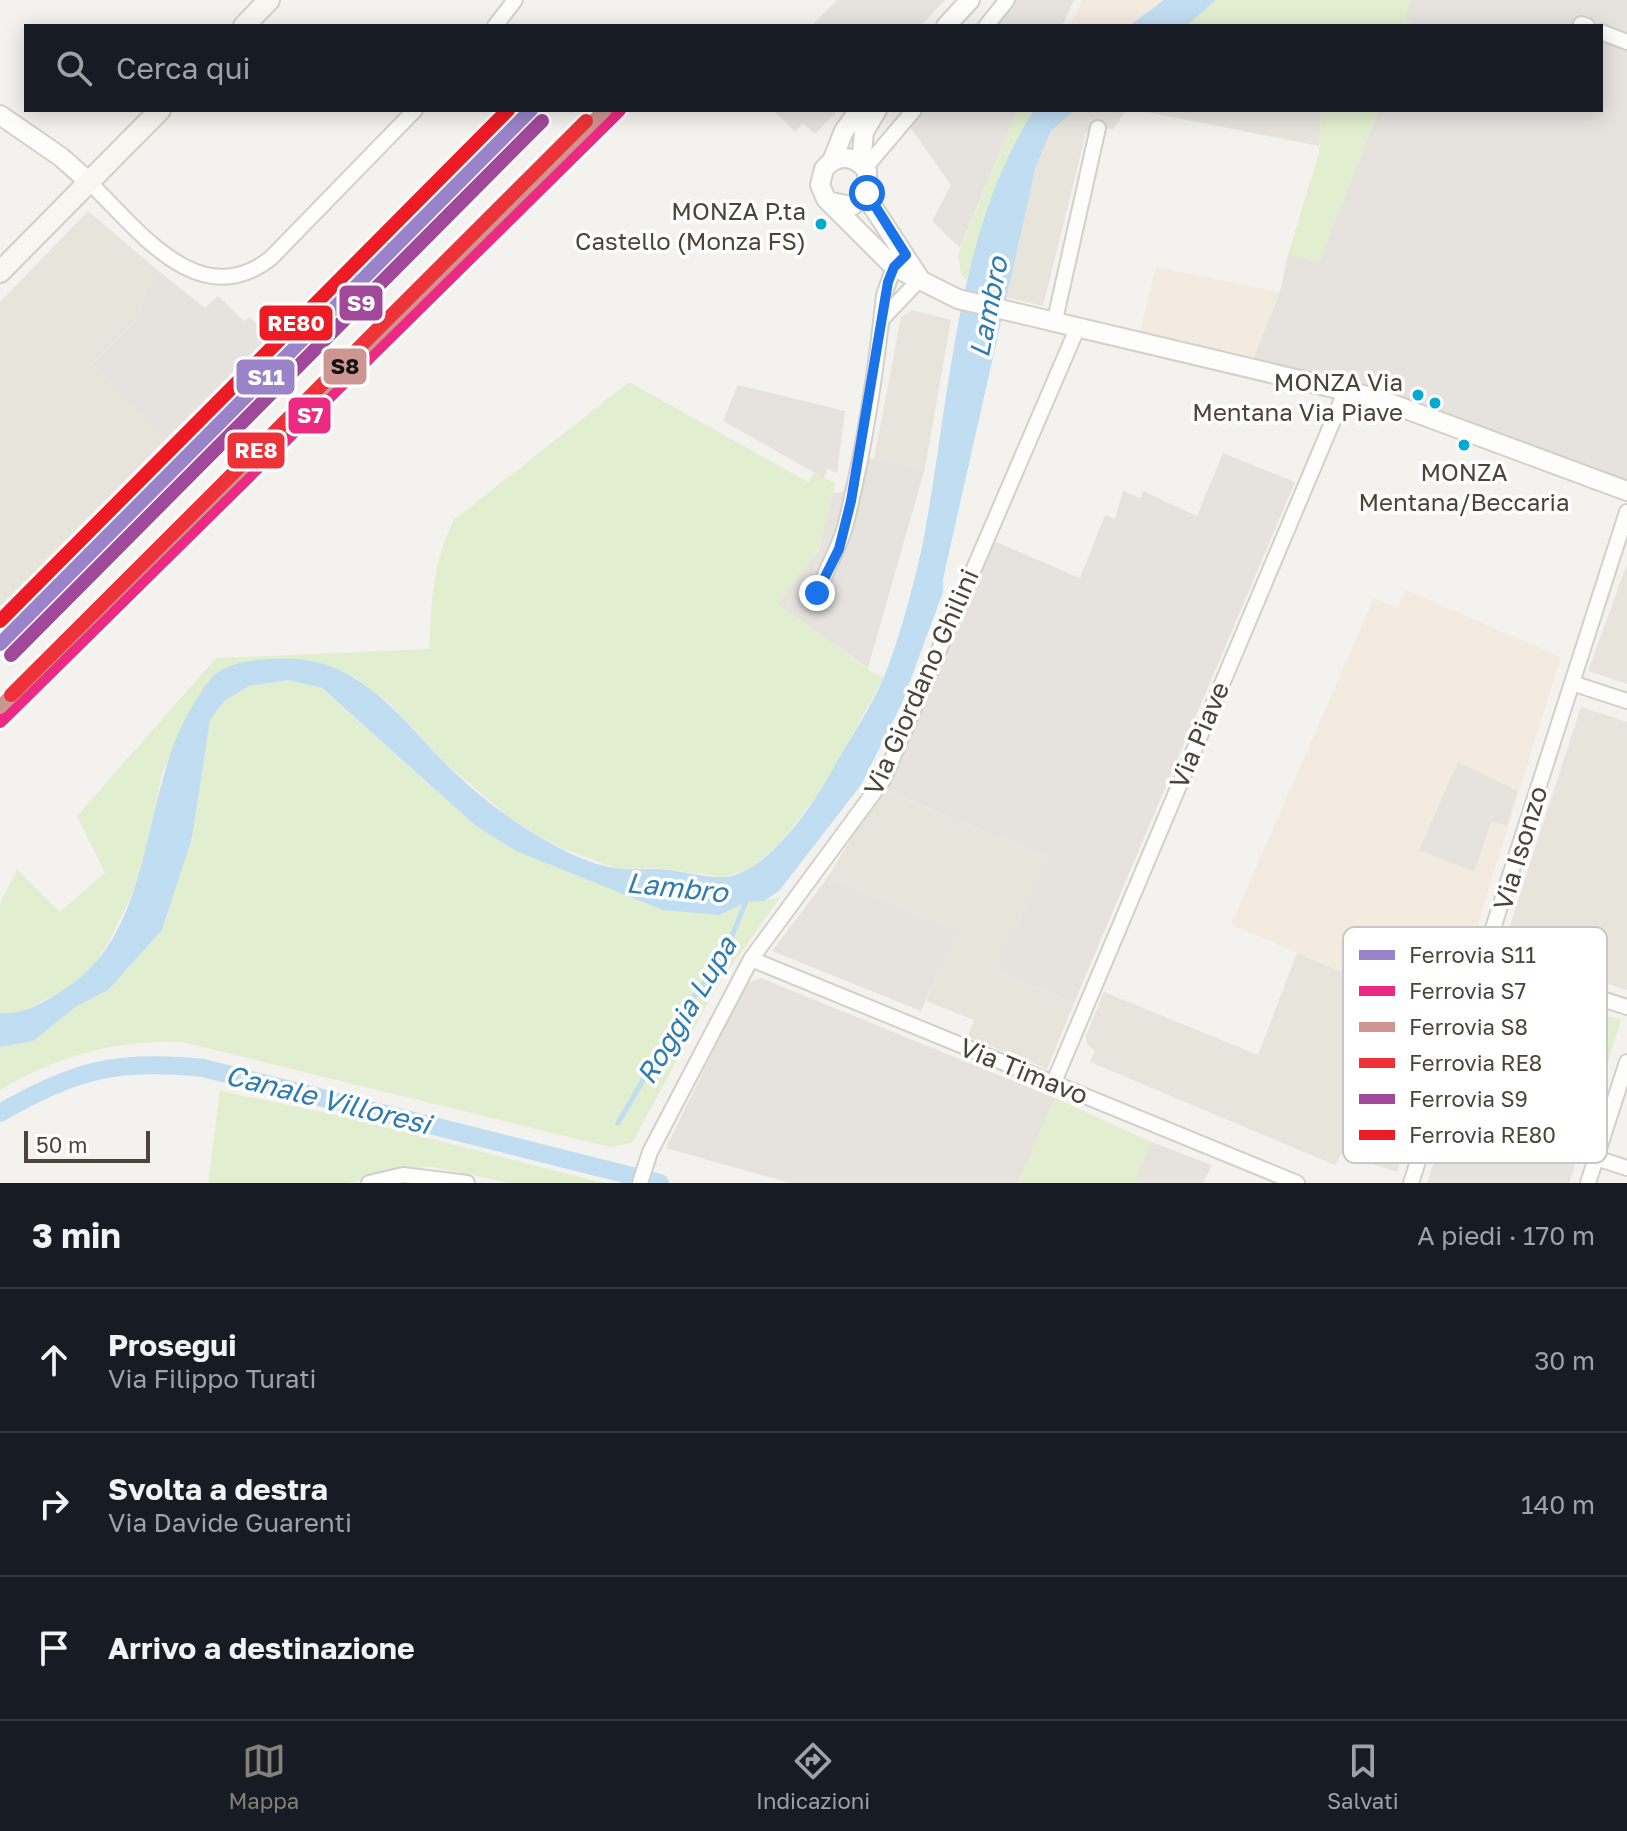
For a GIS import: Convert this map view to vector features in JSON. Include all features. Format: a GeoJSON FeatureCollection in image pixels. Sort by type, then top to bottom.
{"type":"FeatureCollection","features":[{"type":"Feature","properties":{"kind":"main road"},"geometry":{"type":"LineString","coordinates":[[246,24],[269,0]]}},
{"type":"Feature","properties":{"kind":"main road"},"geometry":{"type":"LineString","coordinates":[[0,272],[158,112]]}},
{"type":"Feature","properties":{"kind":"street"},"geometry":{"type":"LineString","coordinates":[[497,24],[515,0]]}},
{"type":"Feature","properties":{"kind":"street"},"geometry":{"type":"LineString","coordinates":[[948,24],[970,0]]}},
{"type":"Feature","properties":{"kind":"street"},"geometry":{"type":"LineString","coordinates":[[988,24],[1007,0]]}},
{"type":"Feature","properties":{"kind":"street"},"geometry":{"type":"LineString","coordinates":[[1603,33],[1627,42]]}},
{"type":"Feature","properties":{"kind":"street"},"geometry":{"type":"LineString","coordinates":[[0,115],[61,157],[185,269],[214,277],[239,277],[253,272],[271,258],[413,112]]}},
{"type":"Feature","properties":{"kind":"street"},"geometry":{"type":"LineString","coordinates":[[858,112],[844,131],[832,161],[820,180],[822,193],[920,279],[964,302],[1394,403],[1627,491]]}},
{"type":"Feature","properties":{"kind":"street"},"geometry":{"type":"LineString","coordinates":[[831,202],[850,206],[865,195],[869,182],[863,166],[864,132],[876,112]]}},
{"type":"Feature","properties":{"kind":"street"},"geometry":{"type":"LineString","coordinates":[[863,166],[912,112]]}},
{"type":"Feature","properties":{"kind":"street"},"geometry":{"type":"LineString","coordinates":[[1054,324],[1098,128]]}},
{"type":"Feature","properties":{"kind":"street"},"geometry":{"type":"LineString","coordinates":[[832,161],[849,158],[863,166]]}},
{"type":"Feature","properties":{"kind":"street"},"geometry":{"type":"LineString","coordinates":[[865,195],[900,261]]}},
{"type":"Feature","properties":{"kind":"street"},"geometry":{"type":"LineString","coordinates":[[817,602],[820,585],[839,549],[851,501],[884,295],[900,261]]}},
{"type":"Feature","properties":{"kind":"street"},"geometry":{"type":"LineString","coordinates":[[882,319],[920,279]]}},
{"type":"Feature","properties":{"kind":"street","name":"Via Giordano Ghilini"},"geometry":{"type":"LineString","coordinates":[[640,1183],[646,1163],[751,959],[883,780],[1077,329]]}},
{"type":"Feature","properties":{"kind":"street","name":"Via Piave"},"geometry":{"type":"LineString","coordinates":[[1054,1082],[1346,390]]}},
{"type":"Feature","properties":{"kind":"street","name":"Via Isonzo"},"geometry":{"type":"LineString","coordinates":[[1495,927],[1627,512]]}},
{"type":"Feature","properties":{"kind":"street"},"geometry":{"type":"LineString","coordinates":[[1572,683],[1627,701]]}},
{"type":"Feature","properties":{"kind":"street","name":"Via Timavo"},"geometry":{"type":"LineString","coordinates":[[751,959],[1297,1183]]}},
{"type":"Feature","properties":{"kind":"street"},"geometry":{"type":"LineString","coordinates":[[1607,1001],[1627,1007]]}},
{"type":"Feature","properties":{"kind":"street"},"geometry":{"type":"LineString","coordinates":[[1607,1124],[1627,1062]]}},
{"type":"Feature","properties":{"kind":"street"},"geometry":{"type":"LineString","coordinates":[[1607,1162],[1627,1168]]}},
{"type":"Feature","properties":{"kind":"street","name":"Via Isonzo"},"geometry":{"type":"LineString","coordinates":[[1411,1183],[1418,1163]]}},
{"type":"Feature","properties":{"kind":"street"},"geometry":{"type":"LineString","coordinates":[[1588,1183],[1594,1163]]}},
{"type":"Feature","properties":{"kind":"street"},"geometry":{"type":"LineString","coordinates":[[369,1183],[403,1175],[467,1183]]}},
{"type":"Feature","properties":{"kind":"shaded area"},"geometry":{"type":"Polygon","coordinates":[[[837,0],[945,0],[922,24],[813,24],[837,0]]]}},
{"type":"Feature","properties":{"kind":"shaded area"},"geometry":{"type":"Polygon","coordinates":[[[1015,0],[1074,0],[1063,24],[994,24],[1015,0]]]}},
{"type":"Feature","properties":{"kind":"shaded area"},"geometry":{"type":"Polygon","coordinates":[[[1082,0],[1164,0],[1132,24],[1071,24],[1082,0]]]}},
{"type":"Feature","properties":{"kind":"shaded area"},"geometry":{"type":"Polygon","coordinates":[[[1411,0],[1627,0],[1627,481],[1382,390],[1252,363],[1280,292],[1288,255],[1319,262],[1378,112],[1603,112],[1603,24],[1412,24],[1405,19],[1411,0]]]}},
{"type":"Feature","properties":{"kind":"shaded area"},"geometry":{"type":"Polygon","coordinates":[[[775,112],[836,112],[815,134],[803,123],[795,132],[775,112]]]}},
{"type":"Feature","properties":{"kind":"shaded area"},"geometry":{"type":"Polygon","coordinates":[[[918,112],[1016,112],[960,248],[932,221],[951,185],[908,124],[918,112]]]}},
{"type":"Feature","properties":{"kind":"shaded area"},"geometry":{"type":"Polygon","coordinates":[[[1073,112],[1125,112],[1113,129],[1098,128],[1086,133],[1043,306],[1006,297],[1036,166],[1051,131],[1073,112]]]}},
{"type":"Feature","properties":{"kind":"shaded area"},"geometry":{"type":"Polygon","coordinates":[[[1146,112],[1321,112],[1319,146],[1146,112]]]}},
{"type":"Feature","properties":{"kind":"shaded area"},"geometry":{"type":"Polygon","coordinates":[[[88,211],[160,272],[146,290],[137,319],[92,364],[166,439],[0,609],[0,302],[88,211]]]}},
{"type":"Feature","properties":{"kind":"shaded area"},"geometry":{"type":"Polygon","coordinates":[[[1156,267],[1280,292],[1252,363],[1139,336],[1156,267]]]}},
{"type":"Feature","properties":{"kind":"shaded area"},"geometry":{"type":"Polygon","coordinates":[[[160,272],[205,308],[218,296],[244,321],[249,317],[271,336],[166,439],[92,364],[137,319],[146,290],[160,272]]]}},
{"type":"Feature","properties":{"kind":"shaded area"},"geometry":{"type":"Polygon","coordinates":[[[912,310],[951,320],[925,468],[874,459],[901,317],[912,310]]]}},
{"type":"Feature","properties":{"kind":"shaded area"},"geometry":{"type":"Polygon","coordinates":[[[738,385],[845,411],[837,473],[827,469],[824,478],[723,421],[738,385]]]}},
{"type":"Feature","properties":{"kind":"shaded area"},"geometry":{"type":"Polygon","coordinates":[[[1223,453],[1295,482],[1074,1003],[996,970],[1047,857],[887,791],[994,541],[1080,578],[1105,515],[1115,519],[1123,491],[1141,498],[1143,491],[1197,516],[1223,453]]]}},
{"type":"Feature","properties":{"kind":"shaded area"},"geometry":{"type":"Polygon","coordinates":[[[852,455],[925,468],[868,668],[778,604],[819,550],[833,493],[842,492],[846,485],[852,455]]]}},
{"type":"Feature","properties":{"kind":"shaded area"},"geometry":{"type":"Polygon","coordinates":[[[1627,564],[1627,684],[1588,671],[1627,564]]]}},
{"type":"Feature","properties":{"kind":"shaded area"},"geometry":{"type":"Polygon","coordinates":[[[1406,590],[1561,657],[1477,927],[1343,927],[1343,972],[1231,925],[1374,598],[1397,608],[1406,590]]]}},
{"type":"Feature","properties":{"kind":"shaded area"},"geometry":{"type":"Polygon","coordinates":[[[1581,707],[1627,722],[1627,990],[1607,984],[1607,927],[1509,927],[1581,707]]]}},
{"type":"Feature","properties":{"kind":"shaded area"},"geometry":{"type":"Polygon","coordinates":[[[1458,762],[1518,791],[1507,825],[1491,822],[1474,872],[1419,850],[1458,762]]]}},
{"type":"Feature","properties":{"kind":"shaded area"},"geometry":{"type":"Polygon","coordinates":[[[886,791],[1047,857],[996,970],[1074,1003],[1047,1069],[968,1037],[974,1020],[926,1001],[955,931],[828,877],[856,830],[886,791]]]}},
{"type":"Feature","properties":{"kind":"shaded area"},"geometry":{"type":"Polygon","coordinates":[[[828,877],[956,931],[921,1011],[772,951],[828,877]]]}},
{"type":"Feature","properties":{"kind":"shaded area"},"geometry":{"type":"Polygon","coordinates":[[[1297,953],[1343,972],[1343,1155],[1335,1165],[1090,1062],[1095,1051],[1087,1044],[1086,1036],[1104,992],[1258,1055],[1297,953]]]}},
{"type":"Feature","properties":{"kind":"shaded area"},"geometry":{"type":"Polygon","coordinates":[[[761,978],[1055,1098],[1018,1183],[790,1183],[666,1148],[746,983],[761,978]]]}},
{"type":"Feature","properties":{"kind":"shaded area"},"geometry":{"type":"Polygon","coordinates":[[[1151,1142],[1212,1165],[1203,1183],[1134,1183],[1151,1142]]]}},
{"type":"Feature","properties":{"kind":"shaded area"},"geometry":{"type":"Polygon","coordinates":[[[1369,1163],[1400,1163],[1397,1172],[1369,1163]]]}},
{"type":"Feature","properties":{"kind":"shaded area"},"geometry":{"type":"Polygon","coordinates":[[[1434,1163],[1576,1163],[1569,1183],[1427,1183],[1434,1163]]]}},
{"type":"Feature","properties":{"kind":"green space"},"geometry":{"type":"Polygon","coordinates":[[[1216,0],[1411,0],[1405,19],[1413,22],[1412,24],[1188,24],[1216,0]]]}},
{"type":"Feature","properties":{"kind":"green space"},"geometry":{"type":"Polygon","coordinates":[[[1016,112],[1033,112],[1003,171],[967,281],[961,274],[958,255],[1016,112]]]}},
{"type":"Feature","properties":{"kind":"green space"},"geometry":{"type":"Polygon","coordinates":[[[1321,112],[1378,112],[1319,263],[1288,255],[1319,153],[1321,112]]]}},
{"type":"Feature","properties":{"kind":"green space"},"geometry":{"type":"Polygon","coordinates":[[[629,382],[808,482],[814,473],[835,483],[825,536],[809,566],[833,643],[873,673],[884,677],[823,788],[782,841],[750,869],[724,877],[656,868],[618,869],[561,848],[516,823],[442,760],[390,704],[356,678],[326,665],[201,691],[186,717],[162,774],[142,873],[110,940],[91,969],[71,986],[20,1013],[0,1013],[0,904],[17,869],[60,912],[105,873],[77,816],[216,658],[429,649],[437,567],[454,520],[629,382]]]}},
{"type":"Feature","properties":{"kind":"green space"},"geometry":{"type":"Polygon","coordinates":[[[288,680],[321,688],[476,826],[516,851],[663,910],[719,915],[746,902],[780,898],[717,986],[632,1143],[610,1147],[182,1042],[133,1044],[88,1052],[43,1068],[0,1090],[0,1047],[33,1041],[77,1006],[108,990],[162,930],[192,838],[210,720],[224,701],[249,686],[288,680]]]}},
{"type":"Feature","properties":{"kind":"green space"},"geometry":{"type":"Polygon","coordinates":[[[1607,1016],[1621,1020],[1607,1065],[1607,1016]]]}},
{"type":"Feature","properties":{"kind":"green space"},"geometry":{"type":"Polygon","coordinates":[[[220,1091],[346,1117],[604,1183],[510,1183],[433,1167],[399,1168],[349,1183],[208,1183],[220,1091]]]}},
{"type":"Feature","properties":{"kind":"green space"},"geometry":{"type":"Polygon","coordinates":[[[1055,1098],[1151,1142],[1134,1183],[1018,1183],[1055,1098]]]}},
{"type":"Feature","properties":{"kind":"water"},"geometry":{"type":"Polygon","coordinates":[[[1164,0],[1216,0],[1188,24],[1132,24],[1164,0]]]}},
{"type":"Feature","properties":{"kind":"water","name":"Lambro"},"geometry":{"type":"Polygon","coordinates":[[[1033,112],[1073,112],[1051,131],[1036,166],[943,579],[943,592],[902,703],[861,785],[779,891],[764,901],[746,902],[719,915],[663,910],[516,851],[476,826],[322,688],[288,680],[249,686],[224,701],[210,720],[192,838],[162,930],[108,990],[77,1006],[33,1041],[0,1047],[0,1013],[24,1010],[60,992],[91,967],[114,936],[130,901],[174,745],[205,685],[217,673],[236,664],[264,659],[299,659],[324,664],[347,674],[387,703],[450,768],[499,810],[582,859],[622,869],[663,869],[725,877],[741,873],[773,850],[802,817],[826,782],[873,700],[889,663],[923,542],[949,376],[971,264],[987,210],[1008,158],[1033,112]]]}},
{"type":"Feature","properties":{"kind":"waterway","name":"Roggia Lupa"},"geometry":{"type":"LineString","coordinates":[[618,1123],[680,1017],[725,953],[747,899]]}},
{"type":"Feature","properties":{"kind":"waterway","name":"Canale Villoresi"},"geometry":{"type":"LineString","coordinates":[[0,1113],[74,1077],[97,1071],[145,1065],[203,1068],[660,1183]]}},
{"type":"Feature","properties":{"kind":"rail line","name":"RE80"},"geometry":{"type":"LineString","coordinates":[[0,621],[506,112]]}},
{"type":"Feature","properties":{"kind":"rail line","name":"S11"},"geometry":{"type":"LineString","coordinates":[[0,644],[529,112]]}},
{"type":"Feature","properties":{"kind":"rail line","name":"S8"},"geometry":{"type":"LineString","coordinates":[[0,707],[603,112]]}},
{"type":"Feature","properties":{"kind":"rail line","name":"S7"},"geometry":{"type":"LineString","coordinates":[[0,721],[617,112]]}},
{"type":"Feature","properties":{"kind":"rail line","name":"S9"},"geometry":{"type":"LineString","coordinates":[[11,655],[542,121]]}},
{"type":"Feature","properties":{"kind":"rail line","name":"RE8"},"geometry":{"type":"LineString","coordinates":[[11,695],[586,121]]}},
{"type":"Feature","properties":{"kind":"place","name":"MONZA P.ta Castello (Monza FS)"},"geometry":{"type":"Point","coordinates":[821,224]}},
{"type":"Feature","properties":{"kind":"place","name":"MONZA Via Mentana Via Piave"},"geometry":{"type":"Point","coordinates":[1418,395]}},
{"type":"Feature","properties":{"kind":"place","name":"MONZA Mentana/Beccaria"},"geometry":{"type":"Point","coordinates":[1464,445]}},
{"type":"Feature","properties":{"kind":"route"},"geometry":{"type":"LineString","coordinates":[[817,593],[839,549],[851,501],[884,295],[894,267],[906,255],[865,195],[867,193]]}}]}
